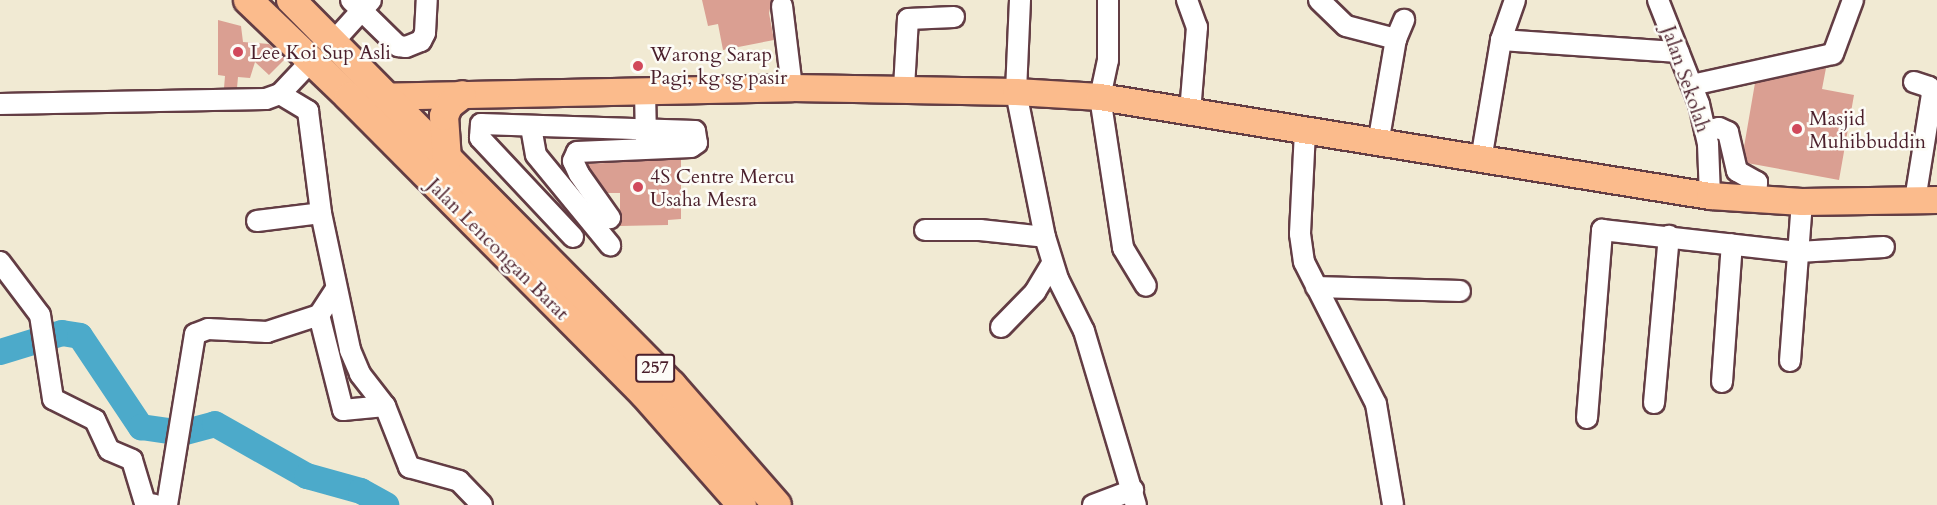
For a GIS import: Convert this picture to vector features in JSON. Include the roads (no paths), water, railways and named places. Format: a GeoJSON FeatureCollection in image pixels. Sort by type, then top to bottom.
{"type":"FeatureCollection","features":[{"type":"Feature","properties":{"kind":"highway","name":"Jalan Lencongan Barat"},"geometry":{"type":"LineString","coordinates":[[248,0],[350,97],[644,394],[742,505]]}},
{"type":"Feature","properties":{"kind":"highway","name":"Jalan Lencongan Barat"},"geometry":{"type":"LineString","coordinates":[[291,0],[334,40],[447,160],[672,385],[777,505]]}},
{"type":"Feature","properties":{"kind":"highway"},"geometry":{"type":"LineString","coordinates":[[447,160],[444,116],[449,105],[462,95]]}},
{"type":"Feature","properties":{"kind":"main road"},"geometry":{"type":"LineString","coordinates":[[350,97],[792,88],[904,88],[1100,97],[1378,144],[1710,196],[1802,202],[1926,200]]}},
{"type":"Feature","properties":{"kind":"street"},"geometry":{"type":"LineString","coordinates":[[334,40],[362,4],[398,46],[406,48],[421,41],[425,33],[427,0]]}},
{"type":"Feature","properties":{"kind":"street"},"geometry":{"type":"LineString","coordinates":[[1020,0],[1016,92],[1045,237],[1052,264],[1084,331],[1135,497],[1093,505]]}},
{"type":"Feature","properties":{"kind":"street"},"geometry":{"type":"LineString","coordinates":[[1108,0],[1108,60],[1100,97],[1123,248],[1146,286]]}},
{"type":"Feature","properties":{"kind":"street"},"geometry":{"type":"LineString","coordinates":[[1187,0],[1197,27],[1190,112]]}},
{"type":"Feature","properties":{"kind":"street"},"geometry":{"type":"LineString","coordinates":[[1319,0],[1347,26],[1396,39]]}},
{"type":"Feature","properties":{"kind":"street"},"geometry":{"type":"LineString","coordinates":[[1481,160],[1501,40],[1515,0]]}},
{"type":"Feature","properties":{"kind":"street","name":"Jalan Sekolah"},"geometry":{"type":"LineString","coordinates":[[1658,0],[1692,85],[1705,131],[1710,196]]}},
{"type":"Feature","properties":{"kind":"street"},"geometry":{"type":"LineString","coordinates":[[1692,85],[1833,54],[1853,0]]}},
{"type":"Feature","properties":{"kind":"street"},"geometry":{"type":"LineString","coordinates":[[782,6],[792,88]]}},
{"type":"Feature","properties":{"kind":"street"},"geometry":{"type":"LineString","coordinates":[[904,88],[908,19],[954,17]]}},
{"type":"Feature","properties":{"kind":"street"},"geometry":{"type":"LineString","coordinates":[[1378,144],[1396,39],[1404,20]]}},
{"type":"Feature","properties":{"kind":"street"},"geometry":{"type":"LineString","coordinates":[[1501,40],[1679,52]]}},
{"type":"Feature","properties":{"kind":"street"},"geometry":{"type":"LineString","coordinates":[[0,104],[252,100],[280,94],[312,60]]}},
{"type":"Feature","properties":{"kind":"street"},"geometry":{"type":"LineString","coordinates":[[1914,82],[1929,87],[1932,94],[1926,200]]}},
{"type":"Feature","properties":{"kind":"street"},"geometry":{"type":"LineString","coordinates":[[645,91],[646,148]]}},
{"type":"Feature","properties":{"kind":"street"},"geometry":{"type":"LineString","coordinates":[[280,94],[308,111],[321,213],[354,363],[385,406],[409,467],[459,481],[482,505]]}},
{"type":"Feature","properties":{"kind":"street"},"geometry":{"type":"LineString","coordinates":[[573,237],[478,132],[481,124],[531,127],[690,129],[695,131],[697,143],[691,147],[583,150],[575,154],[579,174],[610,218]]}},
{"type":"Feature","properties":{"kind":"street"},"geometry":{"type":"LineString","coordinates":[[531,127],[536,155],[610,245]]}},
{"type":"Feature","properties":{"kind":"street"},"geometry":{"type":"LineString","coordinates":[[1705,131],[1719,128],[1728,132],[1737,171],[1757,182],[1756,199]]}},
{"type":"Feature","properties":{"kind":"street"},"geometry":{"type":"LineString","coordinates":[[1305,131],[1299,234],[1304,262],[1376,404],[1393,505]]}},
{"type":"Feature","properties":{"kind":"street"},"geometry":{"type":"LineString","coordinates":[[1790,361],[1802,202]]}},
{"type":"Feature","properties":{"kind":"street"},"geometry":{"type":"LineString","coordinates":[[257,221],[321,213]]}},
{"type":"Feature","properties":{"kind":"street"},"geometry":{"type":"LineString","coordinates":[[925,230],[980,230],[1045,237]]}},
{"type":"Feature","properties":{"kind":"street"},"geometry":{"type":"LineString","coordinates":[[1587,418],[1602,230],[1798,252],[1884,247]]}},
{"type":"Feature","properties":{"kind":"street"},"geometry":{"type":"LineString","coordinates":[[1654,403],[1669,236]]}},
{"type":"Feature","properties":{"kind":"street"},"geometry":{"type":"LineString","coordinates":[[1722,382],[1732,244]]}},
{"type":"Feature","properties":{"kind":"street"},"geometry":{"type":"LineString","coordinates":[[0,262],[34,304],[53,399],[95,420],[109,450],[132,460],[145,503],[155,505]]}},
{"type":"Feature","properties":{"kind":"street"},"geometry":{"type":"LineString","coordinates":[[1001,327],[1035,292],[1052,264]]}},
{"type":"Feature","properties":{"kind":"street"},"geometry":{"type":"LineString","coordinates":[[1316,287],[1460,291]]}},
{"type":"Feature","properties":{"kind":"street"},"geometry":{"type":"LineString","coordinates":[[167,505],[195,334],[208,329],[267,332],[319,315],[336,289]]}},
{"type":"Feature","properties":{"kind":"street"},"geometry":{"type":"LineString","coordinates":[[319,315],[343,410],[385,406]]}},
{"type":"Feature","properties":{"kind":"waterway"},"geometry":{"type":"LineString","coordinates":[[0,352],[62,333],[80,336],[141,427],[182,433],[215,424],[307,476],[361,491],[386,505]]}},
{"type":"Feature","properties":{"kind":"place","name":"Lee Koi Sup Asli"},"geometry":{"type":"Point","coordinates":[238,52]}},
{"type":"Feature","properties":{"kind":"place","name":"Warong Sarap Pagi, kg sg pasir"},"geometry":{"type":"Point","coordinates":[638,66]}},
{"type":"Feature","properties":{"kind":"place","name":"Masjid Muhibbuddin"},"geometry":{"type":"Point","coordinates":[1797,129]}},
{"type":"Feature","properties":{"kind":"place","name":"4S Centre Mercu Usaha Mesra"},"geometry":{"type":"Point","coordinates":[638,187]}}]}
